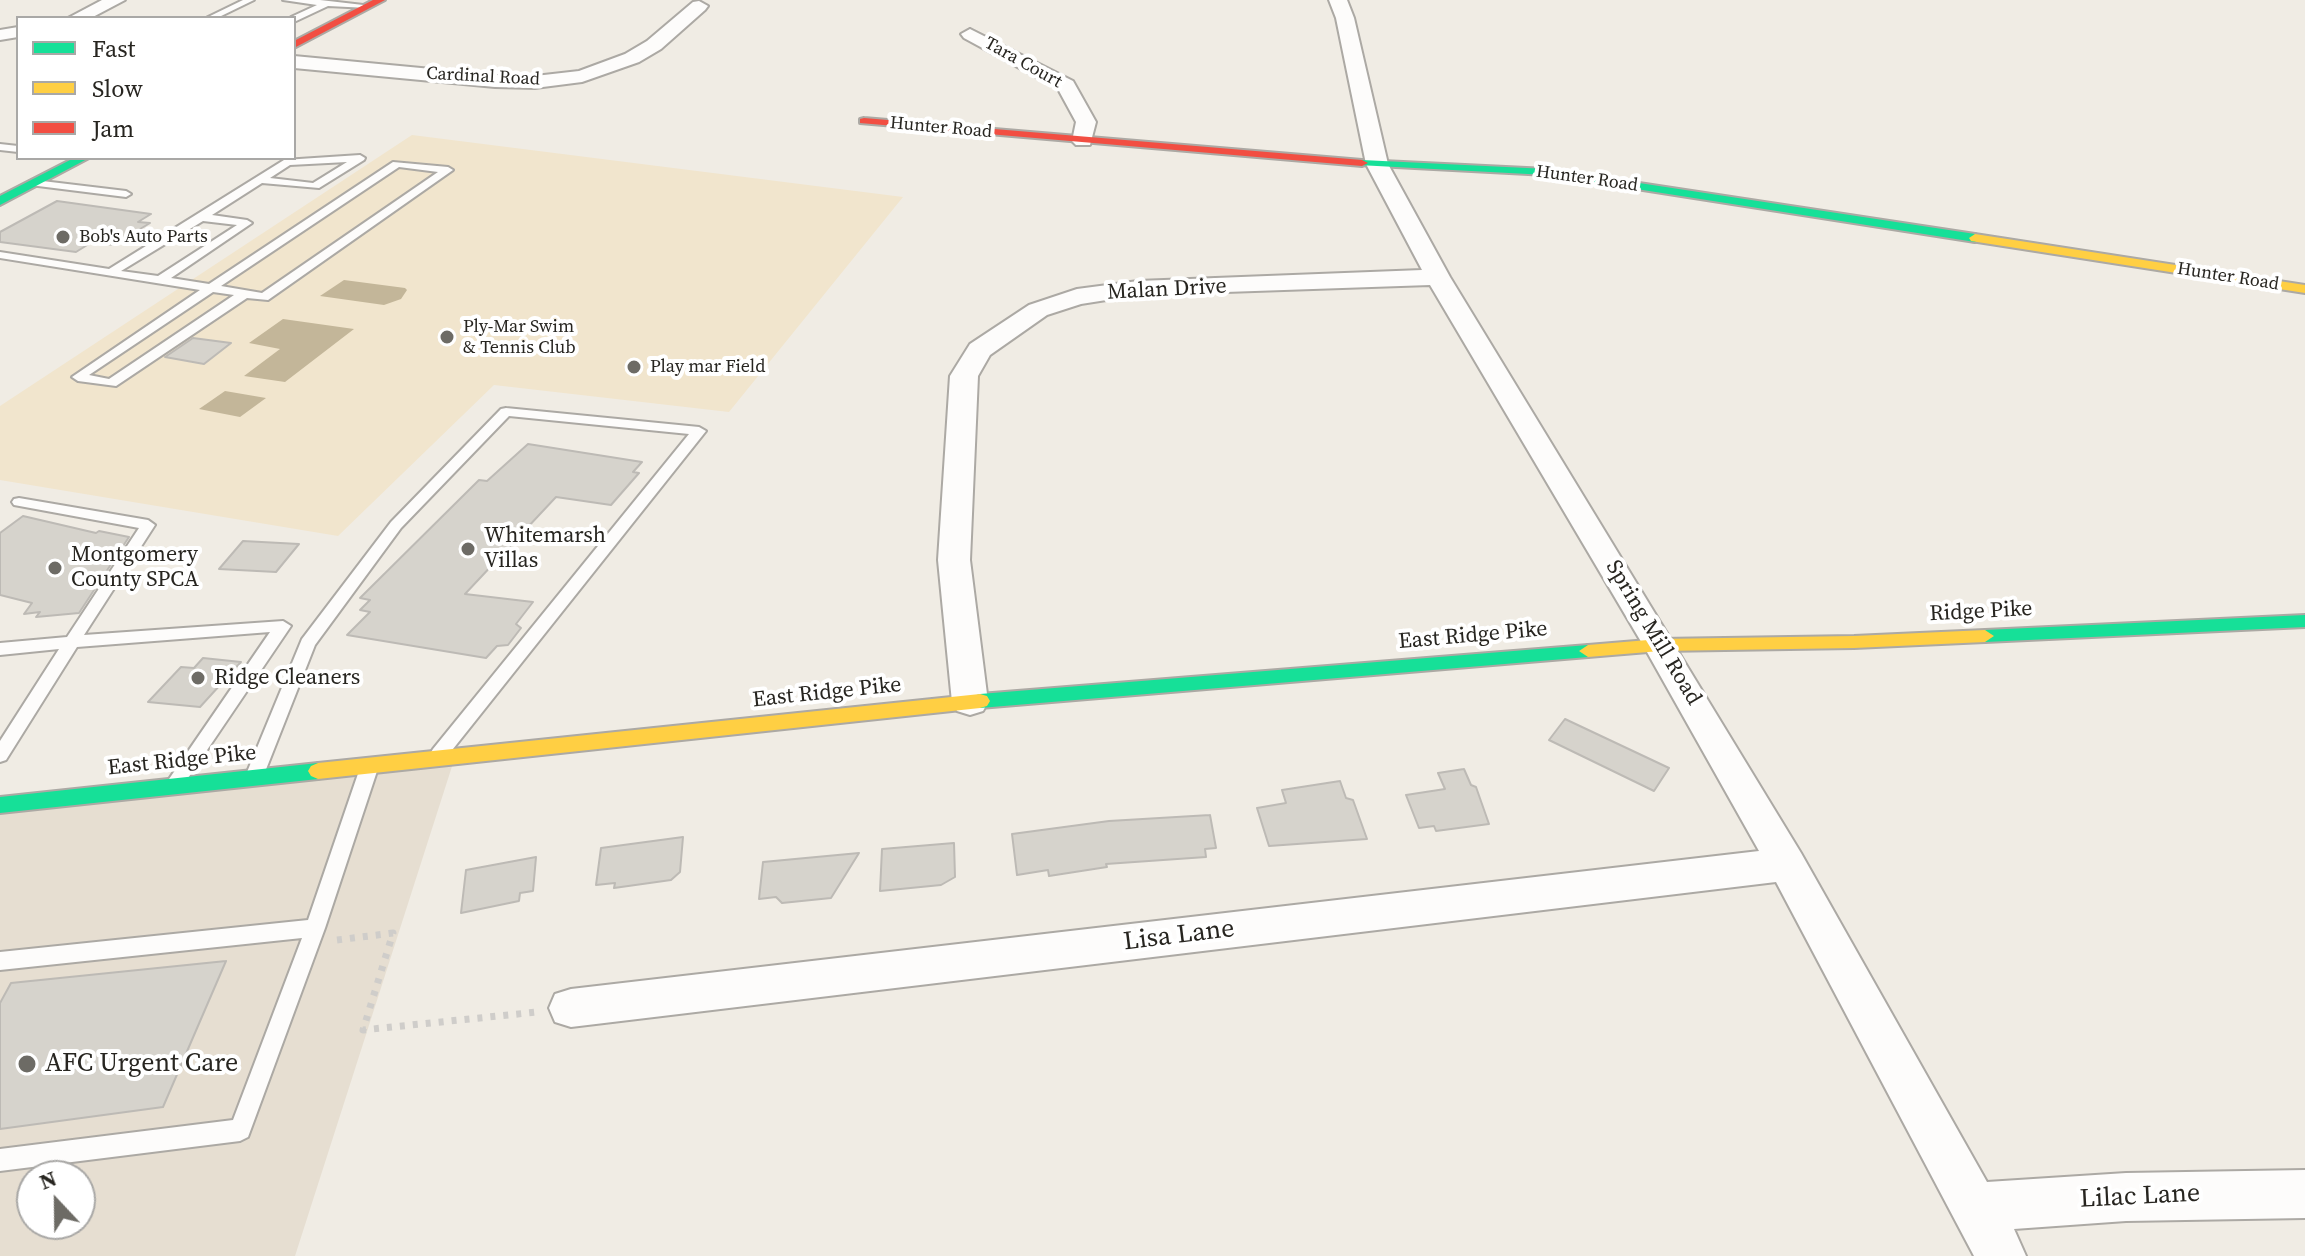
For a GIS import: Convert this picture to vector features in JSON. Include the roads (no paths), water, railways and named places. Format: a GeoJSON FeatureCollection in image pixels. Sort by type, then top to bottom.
{"type":"FeatureCollection","features":[{"type":"Feature","properties":{"kind":"main road"},"geometry":{"type":"LineString","coordinates":[[296,44],[374,3]]}},
{"type":"Feature","properties":{"kind":"main road","name":"Hunter Road"},"geometry":{"type":"LineString","coordinates":[[864,121],[1377,164],[1547,172],[2305,289]]}},
{"type":"Feature","properties":{"kind":"main road"},"geometry":{"type":"LineString","coordinates":[[2,200],[79,160]]}},
{"type":"Feature","properties":{"kind":"main road","name":"Ridge Pike"},"geometry":{"type":"LineString","coordinates":[[1660,645],[1854,642],[2305,621]]}},
{"type":"Feature","properties":{"kind":"main road","name":"East Ridge Pike"},"geometry":{"type":"LineString","coordinates":[[0,805],[970,702],[1660,645]]}},
{"type":"Feature","properties":{"kind":"street"},"geometry":{"type":"LineString","coordinates":[[81,16],[116,0]]}},
{"type":"Feature","properties":{"kind":"street","name":"Spring Mill Road"},"geometry":{"type":"LineString","coordinates":[[1338,0],[1345,18],[1377,164],[1438,277],[1660,645],[1787,864],[2001,1256]]}},
{"type":"Feature","properties":{"kind":"street","name":"Cardinal Road"},"geometry":{"type":"LineString","coordinates":[[296,62],[495,81],[535,82],[582,76],[632,58],[654,45],[699,6]]}},
{"type":"Feature","properties":{"kind":"street","name":"Tara Court"},"geometry":{"type":"LineString","coordinates":[[970,34],[1066,85],[1086,122],[1083,141]]}},
{"type":"Feature","properties":{"kind":"street","name":"Malan Drive"},"geometry":{"type":"LineString","coordinates":[[970,702],[954,560],[964,376],[979,350],[1038,310],[1077,297],[1138,288],[1438,277]]}},
{"type":"Feature","properties":{"kind":"street","name":"Lisa Lane"},"geometry":{"type":"LineString","coordinates":[[571,1008],[1787,864]]}},
{"type":"Feature","properties":{"kind":"street","name":"Lilac Lane"},"geometry":{"type":"LineString","coordinates":[[1975,1207],[2126,1197],[2305,1194]]}},
{"type":"Feature","properties":{"kind":"lane"},"geometry":{"type":"LineString","coordinates":[[214,16],[250,0]]}},
{"type":"Feature","properties":{"kind":"lane"},"geometry":{"type":"LineString","coordinates":[[287,0],[374,3]]}},
{"type":"Feature","properties":{"kind":"lane"},"geometry":{"type":"LineString","coordinates":[[296,18],[327,3]]}},
{"type":"Feature","properties":{"kind":"lane"},"geometry":{"type":"LineString","coordinates":[[111,272],[288,162],[360,158],[315,186],[260,180]]}},
{"type":"Feature","properties":{"kind":"lane"},"geometry":{"type":"LineString","coordinates":[[0,255],[111,272],[211,288],[264,297],[448,170],[397,164],[211,288],[78,377],[111,383],[244,294]]}},
{"type":"Feature","properties":{"kind":"lane"},"geometry":{"type":"LineString","coordinates":[[34,183],[126,194]]}},
{"type":"Feature","properties":{"kind":"lane"},"geometry":{"type":"LineString","coordinates":[[160,280],[247,223],[201,217]]}},
{"type":"Feature","properties":{"kind":"lane"},"geometry":{"type":"LineString","coordinates":[[254,778],[308,643],[396,525],[506,412],[699,431],[435,759]]}},
{"type":"Feature","properties":{"kind":"lane"},"geometry":{"type":"LineString","coordinates":[[0,755],[148,525],[19,502]]}},
{"type":"Feature","properties":{"kind":"lane"},"geometry":{"type":"LineString","coordinates":[[0,649],[283,626],[173,787]]}},
{"type":"Feature","properties":{"kind":"lane"},"geometry":{"type":"LineString","coordinates":[[0,1160],[240,1130],[312,937],[370,765]]}},
{"type":"Feature","properties":{"kind":"lane"},"geometry":{"type":"LineString","coordinates":[[0,961],[191,939],[312,937]]}},
{"type":"Feature","properties":{"kind":"place","name":"Bob's Auto Parts"},"geometry":{"type":"Point","coordinates":[63,237]}},
{"type":"Feature","properties":{"kind":"place","name":"Ply-Mar Swim & Tennis Club"},"geometry":{"type":"Point","coordinates":[447,337]}},
{"type":"Feature","properties":{"kind":"place","name":"Play mar Field"},"geometry":{"type":"Point","coordinates":[634,367]}},
{"type":"Feature","properties":{"kind":"place","name":"Whitemarsh Villas"},"geometry":{"type":"Point","coordinates":[468,549]}},
{"type":"Feature","properties":{"kind":"place","name":"Montgomery County SPCA"},"geometry":{"type":"Point","coordinates":[55,568]}},
{"type":"Feature","properties":{"kind":"place","name":"Ridge Cleaners"},"geometry":{"type":"Point","coordinates":[198,678]}},
{"type":"Feature","properties":{"kind":"place","name":"AFC Urgent Care"},"geometry":{"type":"Point","coordinates":[27,1064]}}]}
